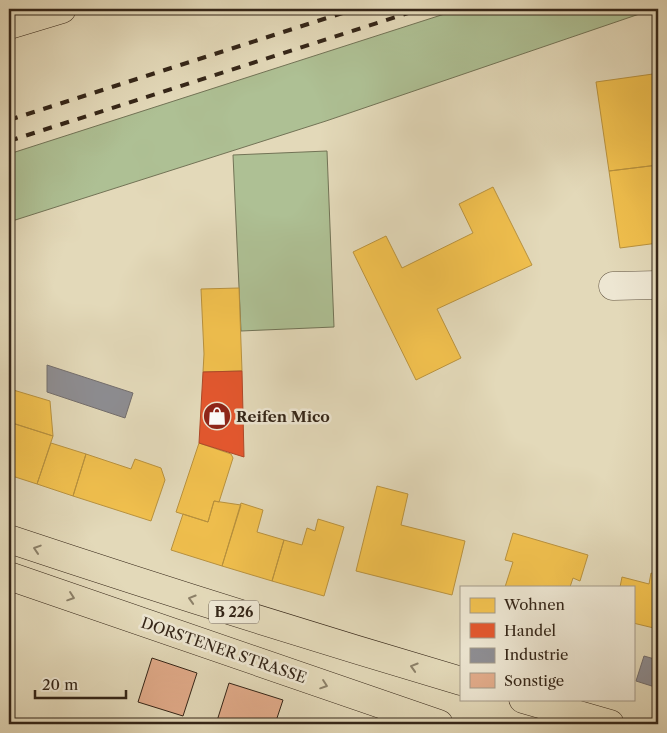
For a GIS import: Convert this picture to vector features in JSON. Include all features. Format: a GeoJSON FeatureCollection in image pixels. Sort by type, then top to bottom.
{"type":"FeatureCollection","features":[{"type":"Feature","properties":{"kind":"main road"},"geometry":{"type":"LineString","coordinates":[[9,25],[62,9]]}},
{"type":"Feature","properties":{"kind":"main road","name":"B 226"},"geometry":{"type":"LineString","coordinates":[[9,539],[127,579],[289,630],[460,681]]}},
{"type":"Feature","properties":{"kind":"main road","name":"DORSTENER STRASSE"},"geometry":{"type":"LineString","coordinates":[[9,576],[439,724]]}},
{"type":"Feature","properties":{"kind":"main road"},"geometry":{"type":"LineString","coordinates":[[526,700],[610,724]]}},
{"type":"Feature","properties":{"kind":"lane"},"geometry":{"type":"LineString","coordinates":[[613,286],[658,285]]}},
{"type":"Feature","properties":{"kind":"green space"},"geometry":{"type":"Polygon","coordinates":[[[460,9],[466,9],[468,13],[483,9],[654,9],[326,121],[9,222],[9,154],[460,9]]]}},
{"type":"Feature","properties":{"kind":"green space"},"geometry":{"type":"Polygon","coordinates":[[[327,151],[334,327],[241,331],[233,155],[327,151]]]}},
{"type":"Feature","properties":{"kind":"building: Wohnen"},"geometry":{"type":"Polygon","coordinates":[[[653,74],[658,108],[658,165],[609,171],[596,82],[653,74]]]}},
{"type":"Feature","properties":{"kind":"building: Wohnen"},"geometry":{"type":"Polygon","coordinates":[[[658,165],[658,243],[620,248],[609,171],[658,165]]]}},
{"type":"Feature","properties":{"kind":"building: Wohnen"},"geometry":{"type":"Polygon","coordinates":[[[493,187],[532,265],[437,309],[461,358],[416,380],[353,252],[386,236],[402,268],[473,233],[459,204],[493,187]]]}},
{"type":"Feature","properties":{"kind":"building: Wohnen"},"geometry":{"type":"Polygon","coordinates":[[[239,288],[242,371],[203,372],[201,289],[239,288]]]}},
{"type":"Feature","properties":{"kind":"building: Wohnen"},"geometry":{"type":"Polygon","coordinates":[[[10,389],[50,401],[53,436],[9,422],[10,389]]]}},
{"type":"Feature","properties":{"kind":"building: Wohnen"},"geometry":{"type":"Polygon","coordinates":[[[9,422],[53,436],[37,484],[9,475],[9,422]]]}},
{"type":"Feature","properties":{"kind":"building: Wohnen"},"geometry":{"type":"Polygon","coordinates":[[[51,443],[86,454],[73,496],[37,484],[51,443]]]}},
{"type":"Feature","properties":{"kind":"building: Wohnen"},"geometry":{"type":"Polygon","coordinates":[[[199,443],[231,454],[233,458],[219,502],[214,501],[208,522],[176,512],[199,443]]]}},
{"type":"Feature","properties":{"kind":"building: Wohnen"},"geometry":{"type":"Polygon","coordinates":[[[86,454],[131,469],[135,459],[161,468],[165,480],[151,521],[73,496],[86,454]]]}},
{"type":"Feature","properties":{"kind":"building: Wohnen"},"geometry":{"type":"Polygon","coordinates":[[[377,486],[408,494],[401,525],[465,541],[452,595],[356,571],[377,486]]]}},
{"type":"Feature","properties":{"kind":"building: Wohnen"},"geometry":{"type":"Polygon","coordinates":[[[214,501],[241,505],[222,566],[171,550],[183,514],[208,522],[214,501]]]}},
{"type":"Feature","properties":{"kind":"building: Wohnen"},"geometry":{"type":"Polygon","coordinates":[[[241,503],[263,510],[257,532],[284,540],[272,581],[222,566],[241,503]]]}},
{"type":"Feature","properties":{"kind":"building: Wohnen"},"geometry":{"type":"Polygon","coordinates":[[[318,519],[344,527],[324,596],[272,581],[284,540],[302,545],[307,528],[315,531],[318,519]]]}},
{"type":"Feature","properties":{"kind":"building: Wohnen"},"geometry":{"type":"Polygon","coordinates":[[[513,533],[588,555],[580,581],[573,578],[570,586],[505,586],[513,562],[505,560],[513,533]]]}},
{"type":"Feature","properties":{"kind":"building: Wohnen"},"geometry":{"type":"Polygon","coordinates":[[[651,573],[658,575],[658,629],[634,623],[634,586],[620,586],[622,577],[649,584],[651,573]]]}},
{"type":"Feature","properties":{"kind":"building: Handel"},"geometry":{"type":"Polygon","coordinates":[[[242,371],[244,457],[199,443],[203,372],[242,371]]]}},
{"type":"Feature","properties":{"kind":"building: Industrie"},"geometry":{"type":"Polygon","coordinates":[[[47,365],[133,393],[125,418],[47,392],[47,365]]]}},
{"type":"Feature","properties":{"kind":"building: Industrie"},"geometry":{"type":"Polygon","coordinates":[[[644,656],[658,660],[658,688],[636,681],[644,656]]]}},
{"type":"Feature","properties":{"kind":"building: Sonstige"},"geometry":{"type":"Polygon","coordinates":[[[152,658],[197,673],[183,716],[138,702],[152,658]]]}},
{"type":"Feature","properties":{"kind":"building: Sonstige"},"geometry":{"type":"Polygon","coordinates":[[[229,683],[283,700],[275,724],[216,724],[229,683]]]}},
{"type":"Feature","properties":{"kind":"building: Sonstige"},"geometry":{"type":"Polygon","coordinates":[[[313,720],[327,724],[311,724],[313,720]]]}},
{"type":"Feature","properties":{"kind":"railway"},"geometry":{"type":"LineString","coordinates":[[9,120],[355,9]]}},
{"type":"Feature","properties":{"kind":"railway"},"geometry":{"type":"LineString","coordinates":[[9,141],[421,9]]}},
{"type":"Feature","properties":{"kind":"place","name":"Reifen Mico"},"geometry":{"type":"Point","coordinates":[217,416]}}]}
